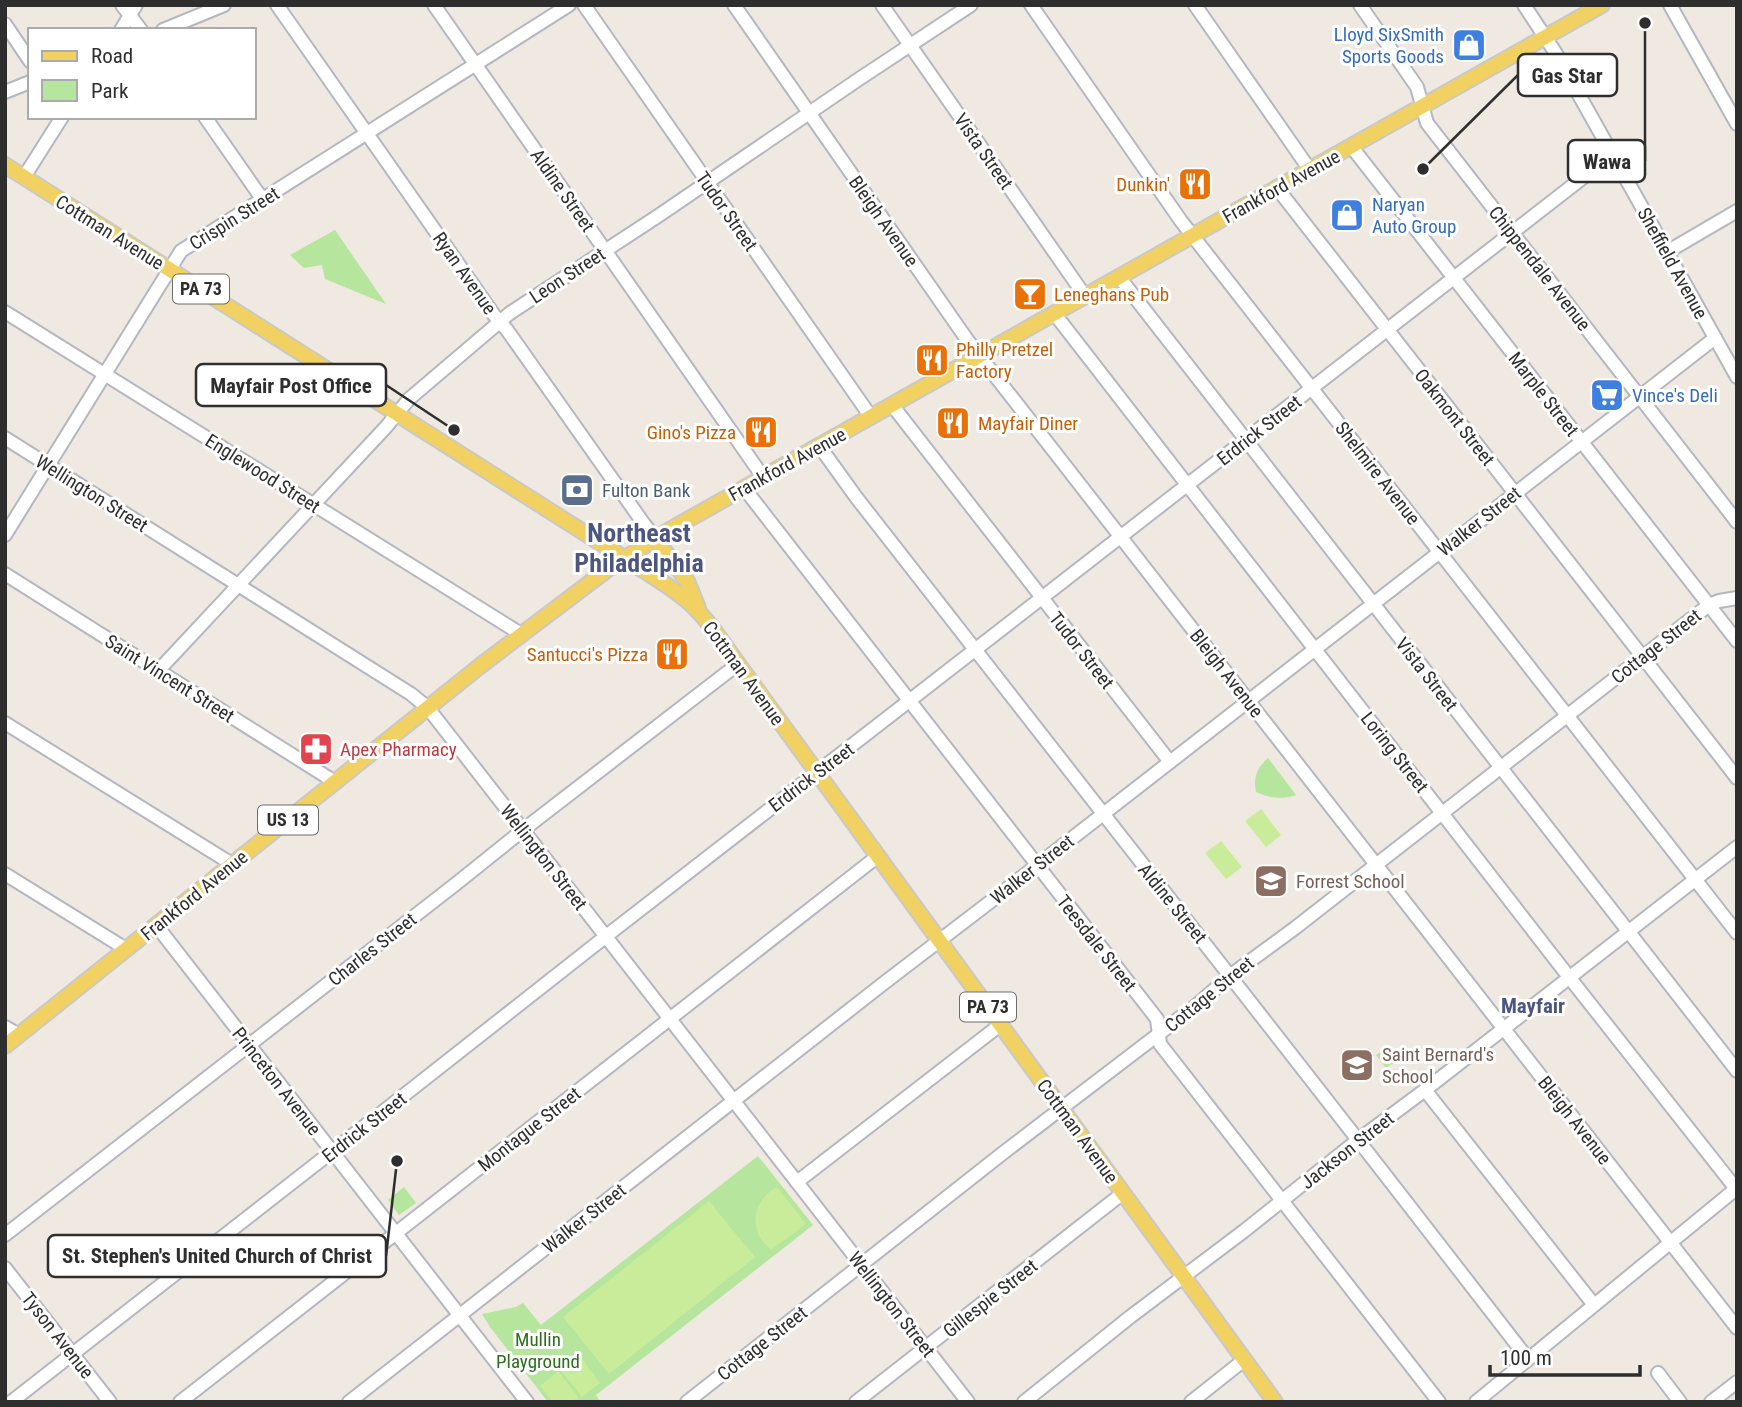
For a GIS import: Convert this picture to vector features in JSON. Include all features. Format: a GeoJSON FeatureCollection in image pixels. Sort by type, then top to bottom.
{"type":"FeatureCollection","features":[{"type":"Feature","properties":{"kind":"main road","name":"Frankford Avenue"},"geometry":{"type":"LineString","coordinates":[[5,1046],[428,708],[624,558],[1602,5]]}},
{"type":"Feature","properties":{"kind":"main road","name":"Cottman Avenue"},"geometry":{"type":"LineString","coordinates":[[5,165],[624,558],[676,592],[699,612],[1275,1402]]}},
{"type":"Feature","properties":{"kind":"main road"},"geometry":{"type":"LineString","coordinates":[[656,538],[687,580],[699,612]]}},
{"type":"Feature","properties":{"kind":"street"},"geometry":{"type":"LineString","coordinates":[[168,28],[224,5]]}},
{"type":"Feature","properties":{"kind":"street","name":"Ryan Avenue"},"geometry":{"type":"LineString","coordinates":[[277,5],[494,315],[656,538]]}},
{"type":"Feature","properties":{"kind":"street","name":"Aldine Street"},"geometry":{"type":"LineString","coordinates":[[434,5],[763,477]]}},
{"type":"Feature","properties":{"kind":"street","name":"Crispin Street"},"geometry":{"type":"LineString","coordinates":[[5,535],[181,251],[569,5]]}},
{"type":"Feature","properties":{"kind":"street","name":"Tudor Street"},"geometry":{"type":"LineString","coordinates":[[584,5],[871,417]]}},
{"type":"Feature","properties":{"kind":"street","name":"Bleigh Avenue"},"geometry":{"type":"LineString","coordinates":[[733,5],[979,356],[1737,1328]]}},
{"type":"Feature","properties":{"kind":"street","name":"Vista Street"},"geometry":{"type":"LineString","coordinates":[[882,5],[1085,296]]}},
{"type":"Feature","properties":{"kind":"street","name":"Leon Street"},"geometry":{"type":"LineString","coordinates":[[158,671],[409,399],[500,321],[971,5]]}},
{"type":"Feature","properties":{"kind":"street","name":"Shelmire Avenue"},"geometry":{"type":"LineString","coordinates":[[1031,5],[1193,236],[1737,933]]}},
{"type":"Feature","properties":{"kind":"street"},"geometry":{"type":"LineString","coordinates":[[1195,5],[1310,170]]}},
{"type":"Feature","properties":{"kind":"street","name":"Chippendale Avenue"},"geometry":{"type":"LineString","coordinates":[[1360,5],[1417,87],[1427,123],[1737,522]]}},
{"type":"Feature","properties":{"kind":"street","name":"Sheffield Avenue"},"geometry":{"type":"LineString","coordinates":[[1524,5],[1545,37],[1737,377]]}},
{"type":"Feature","properties":{"kind":"street"},"geometry":{"type":"LineString","coordinates":[[1670,5],[1737,124]]}},
{"type":"Feature","properties":{"kind":"street"},"geometry":{"type":"LineString","coordinates":[[122,28],[129,9]]}},
{"type":"Feature","properties":{"kind":"street"},"geometry":{"type":"LineString","coordinates":[[129,9],[140,28]]}},
{"type":"Feature","properties":{"kind":"street"},"geometry":{"type":"LineString","coordinates":[[5,24],[28,58]]}},
{"type":"Feature","properties":{"kind":"street"},"geometry":{"type":"LineString","coordinates":[[5,92],[28,83]]}},
{"type":"Feature","properties":{"kind":"street"},"geometry":{"type":"LineString","coordinates":[[24,177],[61,119]]}},
{"type":"Feature","properties":{"kind":"street"},"geometry":{"type":"LineString","coordinates":[[206,119],[263,200]]}},
{"type":"Feature","properties":{"kind":"street","name":"Marple Street"},"geometry":{"type":"LineString","coordinates":[[1351,146],[1737,642]]}},
{"type":"Feature","properties":{"kind":"street","name":"Erdrick Street"},"geometry":{"type":"LineString","coordinates":[[11,1402],[877,727],[908,700],[1612,155]]}},
{"type":"Feature","properties":{"kind":"street","name":"Oakmont Street"},"geometry":{"type":"LineString","coordinates":[[1277,188],[1737,778]]}},
{"type":"Feature","properties":{"kind":"street"},"geometry":{"type":"LineString","coordinates":[[1667,252],[1737,211]]}},
{"type":"Feature","properties":{"kind":"street","name":"Vista Street"},"geometry":{"type":"LineString","coordinates":[[1119,277],[1737,1071]]}},
{"type":"Feature","properties":{"kind":"street","name":"Englewood Street"},"geometry":{"type":"LineString","coordinates":[[5,312],[521,635]]}},
{"type":"Feature","properties":{"kind":"street","name":"Loring Street"},"geometry":{"type":"LineString","coordinates":[[1055,313],[1736,1189]]}},
{"type":"Feature","properties":{"kind":"street","name":"Walker Street"},"geometry":{"type":"LineString","coordinates":[[349,1402],[1715,338]]}},
{"type":"Feature","properties":{"kind":"street","name":"Tudor Street"},"geometry":{"type":"LineString","coordinates":[[892,405],[1170,762]]}},
{"type":"Feature","properties":{"kind":"street","name":"Wellington Street"},"geometry":{"type":"LineString","coordinates":[[5,438],[411,694],[428,708],[968,1402]]}},
{"type":"Feature","properties":{"kind":"street","name":"Aldine Street"},"geometry":{"type":"LineString","coordinates":[[820,447],[1102,814],[1231,975],[1528,1359]]}},
{"type":"Feature","properties":{"kind":"street","name":"Teesdale Street"},"geometry":{"type":"LineString","coordinates":[[744,488],[1157,1019],[1160,1044],[1439,1402]]}},
{"type":"Feature","properties":{"kind":"street","name":"Saint Vincent Street"},"geometry":{"type":"LineString","coordinates":[[5,574],[335,782]]}},
{"type":"Feature","properties":{"kind":"street","name":"Cottage Street"},"geometry":{"type":"LineString","coordinates":[[687,1402],[1061,1107],[1198,1004],[1231,975],[1709,605],[1737,598]]}},
{"type":"Feature","properties":{"kind":"street","name":"Charles Street"},"geometry":{"type":"LineString","coordinates":[[5,1235],[738,664]]}},
{"type":"Feature","properties":{"kind":"street"},"geometry":{"type":"LineString","coordinates":[[5,723],[232,864]]}},
{"type":"Feature","properties":{"kind":"street","name":"Jackson Street"},"geometry":{"type":"LineString","coordinates":[[1024,1402],[1737,847]]}},
{"type":"Feature","properties":{"kind":"street","name":"Montague Street"},"geometry":{"type":"LineString","coordinates":[[180,1402],[878,856]]}},
{"type":"Feature","properties":{"kind":"street"},"geometry":{"type":"LineString","coordinates":[[5,874],[126,949]]}},
{"type":"Feature","properties":{"kind":"street","name":"Princeton Avenue"},"geometry":{"type":"LineString","coordinates":[[156,925],[460,1315],[523,1400]]}},
{"type":"Feature","properties":{"kind":"street"},"geometry":{"type":"LineString","coordinates":[[797,1182],[1000,1024]]}},
{"type":"Feature","properties":{"kind":"street"},"geometry":{"type":"LineString","coordinates":[[5,1027],[19,1035]]}},
{"type":"Feature","properties":{"kind":"street"},"geometry":{"type":"LineString","coordinates":[[1425,1090],[1594,1305]]}},
{"type":"Feature","properties":{"kind":"street"},"geometry":{"type":"LineString","coordinates":[[1476,1402],[1736,1189]]}},
{"type":"Feature","properties":{"kind":"street","name":"Gillespie Street"},"geometry":{"type":"LineString","coordinates":[[856,1402],[1123,1193]]}},
{"type":"Feature","properties":{"kind":"street","name":"Tyson Avenue"},"geometry":{"type":"LineString","coordinates":[[5,1268],[110,1402]]}},
{"type":"Feature","properties":{"kind":"street"},"geometry":{"type":"LineString","coordinates":[[1191,1402],[1244,1360]]}},
{"type":"Feature","properties":{"kind":"street"},"geometry":{"type":"LineString","coordinates":[[1658,1373],[1680,1402]]}},
{"type":"Feature","properties":{"kind":"street"},"geometry":{"type":"LineString","coordinates":[[1711,1402],[1737,1382]]}},
{"type":"Feature","properties":{"kind":"green space"},"geometry":{"type":"Polygon","coordinates":[[[335,230],[386,304],[325,279],[322,265],[304,268],[290,255],[335,230]]]}},
{"type":"Feature","properties":{"kind":"green space"},"geometry":{"type":"Polygon","coordinates":[[[1268,758],[1296,795],[1276,798],[1256,792],[1257,773],[1268,758]]]}},
{"type":"Feature","properties":{"kind":"green space"},"geometry":{"type":"Polygon","coordinates":[[[1261,809],[1281,835],[1266,847],[1245,821],[1261,809]]]}},
{"type":"Feature","properties":{"kind":"green space"},"geometry":{"type":"Polygon","coordinates":[[[1221,841],[1242,867],[1226,879],[1205,853],[1221,841]]]}},
{"type":"Feature","properties":{"kind":"green space"},"geometry":{"type":"Polygon","coordinates":[[[1386,1048],[1396,1061],[1386,1068],[1376,1055],[1386,1048]]]}},
{"type":"Feature","properties":{"kind":"green space","name":"Mullin Playground"},"geometry":{"type":"Polygon","coordinates":[[[758,1156],[813,1225],[596,1395],[599,1400],[548,1402],[482,1314],[523,1303],[541,1325],[758,1156]]]}},
{"type":"Feature","properties":{"kind":"green space"},"geometry":{"type":"Polygon","coordinates":[[[404,1187],[416,1203],[399,1215],[388,1200],[404,1187]]]}},
{"type":"Feature","properties":{"kind":"green space"},"geometry":{"type":"Polygon","coordinates":[[[777,1187],[806,1224],[771,1250],[759,1235],[756,1217],[762,1200],[777,1187]]]}},
{"type":"Feature","properties":{"kind":"green space"},"geometry":{"type":"Polygon","coordinates":[[[709,1201],[755,1257],[609,1374],[563,1317],[709,1201]]]}},
{"type":"Feature","properties":{"kind":"green space"},"geometry":{"type":"Polygon","coordinates":[[[579,1355],[600,1383],[582,1397],[560,1369],[579,1355]]]}},
{"type":"Feature","properties":{"kind":"green space"},"geometry":{"type":"Polygon","coordinates":[[[558,1371],[579,1398],[575,1402],[553,1402],[540,1386],[558,1371]]]}},
{"type":"Feature","properties":{"kind":"place","name":"Wawa"},"geometry":{"type":"Point","coordinates":[1645,23]}},
{"type":"Feature","properties":{"kind":"place","name":"Lloyd SixSmith Sports Goods"},"geometry":{"type":"Point","coordinates":[1469,45]}},
{"type":"Feature","properties":{"kind":"place","name":"Gas Star"},"geometry":{"type":"Point","coordinates":[1423,169]}},
{"type":"Feature","properties":{"kind":"place","name":"Dunkin'"},"geometry":{"type":"Point","coordinates":[1195,184]}},
{"type":"Feature","properties":{"kind":"place","name":"Naryan Auto Group"},"geometry":{"type":"Point","coordinates":[1347,215]}},
{"type":"Feature","properties":{"kind":"place","name":"Leneghans Pub"},"geometry":{"type":"Point","coordinates":[1030,294]}},
{"type":"Feature","properties":{"kind":"place","name":"Philly Pretzel Factory"},"geometry":{"type":"Point","coordinates":[932,360]}},
{"type":"Feature","properties":{"kind":"place","name":"Vince's Deli"},"geometry":{"type":"Point","coordinates":[1607,395]}},
{"type":"Feature","properties":{"kind":"place","name":"Mayfair Diner"},"geometry":{"type":"Point","coordinates":[953,423]}},
{"type":"Feature","properties":{"kind":"place","name":"Mayfair Post Office"},"geometry":{"type":"Point","coordinates":[454,430]}},
{"type":"Feature","properties":{"kind":"place","name":"Gino's Pizza"},"geometry":{"type":"Point","coordinates":[761,432]}},
{"type":"Feature","properties":{"kind":"place","name":"Fulton Bank"},"geometry":{"type":"Point","coordinates":[577,490]}},
{"type":"Feature","properties":{"kind":"place","name":"Santucci's Pizza"},"geometry":{"type":"Point","coordinates":[672,654]}},
{"type":"Feature","properties":{"kind":"place","name":"Apex Pharmacy"},"geometry":{"type":"Point","coordinates":[316,749]}},
{"type":"Feature","properties":{"kind":"place","name":"Forrest School"},"geometry":{"type":"Point","coordinates":[1271,881]}},
{"type":"Feature","properties":{"kind":"place","name":"Saint Bernard's School"},"geometry":{"type":"Point","coordinates":[1357,1065]}},
{"type":"Feature","properties":{"kind":"place","name":"St. Stephen's United Church of Christ"},"geometry":{"type":"Point","coordinates":[397,1161]}},
{"type":"Feature","properties":{"kind":"district","name":"Northeast Philadelphia"},"geometry":{"type":"Point","coordinates":[639,548]}},
{"type":"Feature","properties":{"kind":"district","name":"Mayfair"},"geometry":{"type":"Point","coordinates":[1533,1006]}}]}
